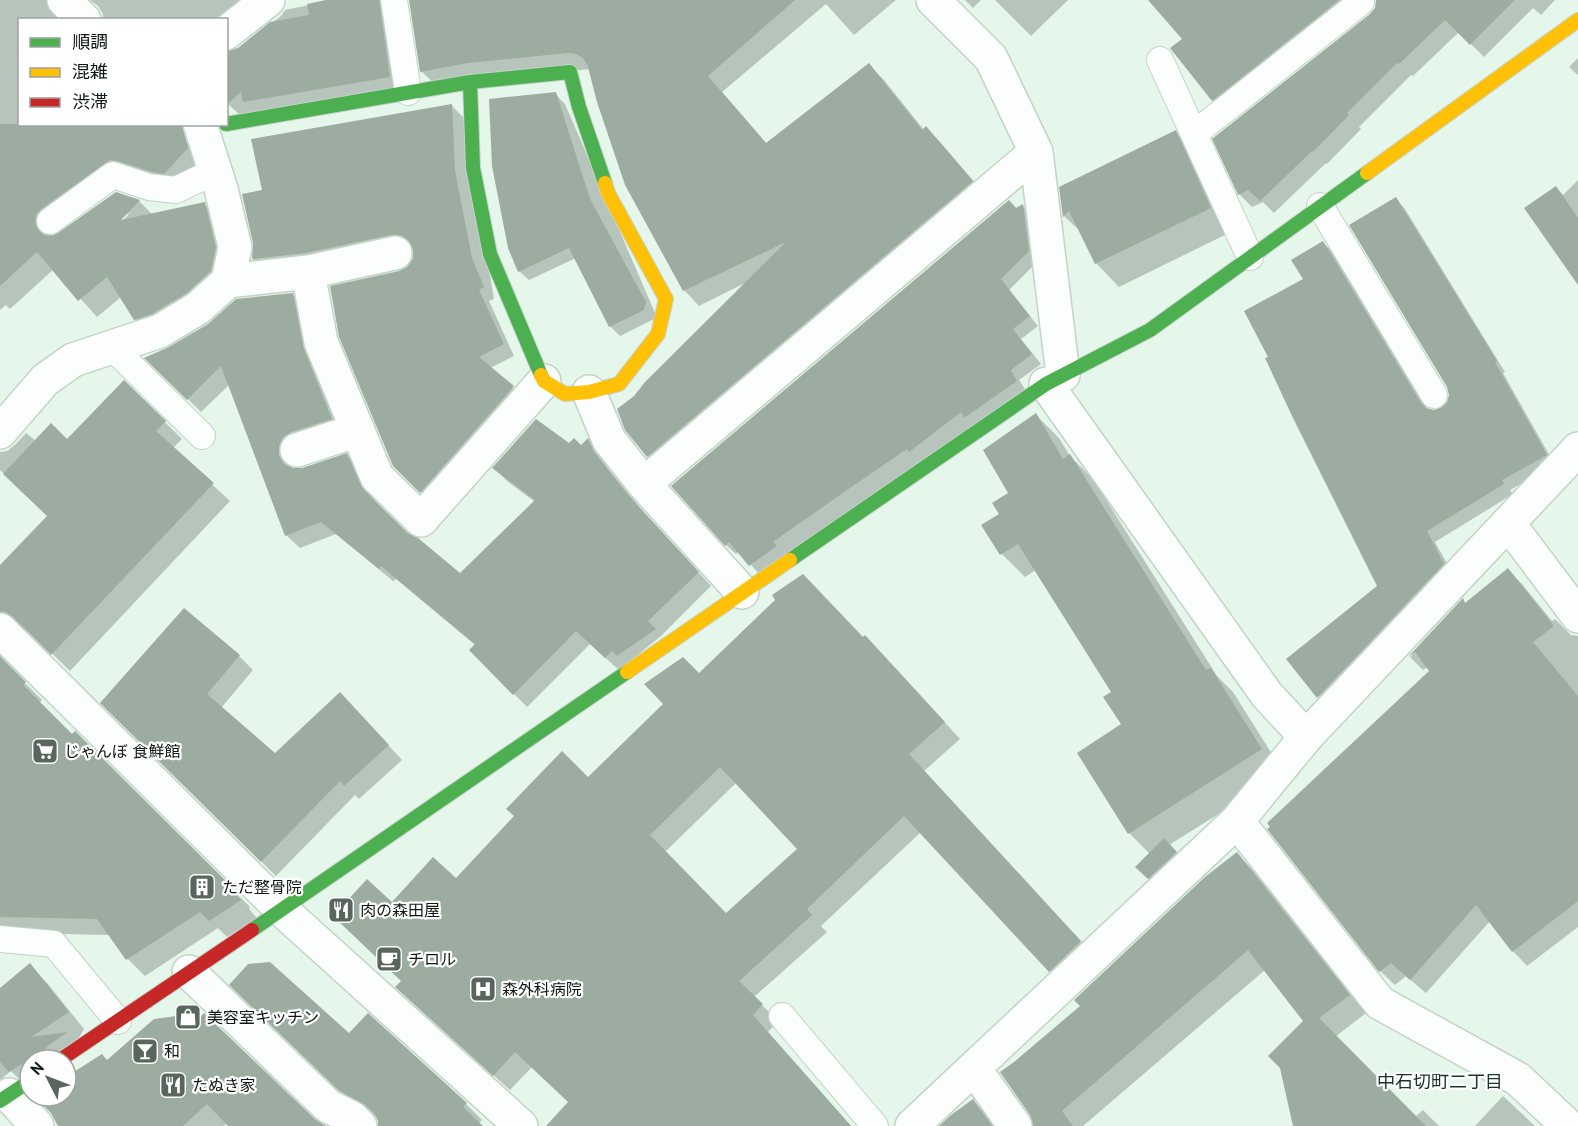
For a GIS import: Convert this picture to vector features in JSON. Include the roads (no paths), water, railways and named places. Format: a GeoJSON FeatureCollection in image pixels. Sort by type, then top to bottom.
{"type":"FeatureCollection","features":[{"type":"Feature","properties":{"kind":"street"},"geometry":{"type":"LineString","coordinates":[[64,0],[82,18]]}},
{"type":"Feature","properties":{"kind":"street"},"geometry":{"type":"LineString","coordinates":[[228,31],[268,0]]}},
{"type":"Feature","properties":{"kind":"street"},"geometry":{"type":"LineString","coordinates":[[933,0],[991,58],[1036,152],[1054,380],[1266,695],[1306,737]]}},
{"type":"Feature","properties":{"kind":"street"},"geometry":{"type":"LineString","coordinates":[[78,1048],[1054,380],[1150,330],[1578,20]]}},
{"type":"Feature","properties":{"kind":"street"},"geometry":{"type":"LineString","coordinates":[[228,122],[470,82],[570,72],[579,107],[608,193],[666,299],[658,334],[619,384],[590,392],[565,394],[544,381],[490,254],[473,168],[470,82]]}},
{"type":"Feature","properties":{"kind":"street"},"geometry":{"type":"LineString","coordinates":[[210,126],[215,171],[235,247],[228,281]]}},
{"type":"Feature","properties":{"kind":"street"},"geometry":{"type":"LineString","coordinates":[[644,484],[1036,152]]}},
{"type":"Feature","properties":{"kind":"street"},"geometry":{"type":"LineString","coordinates":[[0,432],[45,380],[73,360],[160,332],[198,308],[228,281],[308,272],[394,253]]}},
{"type":"Feature","properties":{"kind":"street"},"geometry":{"type":"LineString","coordinates":[[308,272],[321,342],[377,477],[421,520],[544,381]]}},
{"type":"Feature","properties":{"kind":"street"},"geometry":{"type":"LineString","coordinates":[[590,392],[609,440],[644,484],[742,592]]}},
{"type":"Feature","properties":{"kind":"street"},"geometry":{"type":"LineString","coordinates":[[297,450],[358,430]]}},
{"type":"Feature","properties":{"kind":"street"},"geometry":{"type":"LineString","coordinates":[[912,1126],[1237,821],[1306,737],[1578,449]]}},
{"type":"Feature","properties":{"kind":"street"},"geometry":{"type":"LineString","coordinates":[[1508,523],[1578,616]]}},
{"type":"Feature","properties":{"kind":"street"},"geometry":{"type":"LineString","coordinates":[[0,630],[282,910],[521,1126]]}},
{"type":"Feature","properties":{"kind":"street"},"geometry":{"type":"LineString","coordinates":[[1237,821],[1380,1003],[1518,1079],[1568,1126]]}},
{"type":"Feature","properties":{"kind":"street"},"geometry":{"type":"LineString","coordinates":[[189,972],[328,1106],[352,1118],[360,1126]]}},
{"type":"Feature","properties":{"kind":"street"},"geometry":{"type":"LineString","coordinates":[[974,1068],[1015,1126]]}},
{"type":"Feature","properties":{"kind":"street"},"geometry":{"type":"LineString","coordinates":[[13,1092],[37,1126]]}},
{"type":"Feature","properties":{"kind":"lane"},"geometry":{"type":"LineString","coordinates":[[394,0],[408,92]]}},
{"type":"Feature","properties":{"kind":"lane"},"geometry":{"type":"LineString","coordinates":[[1194,134],[1361,2]]}},
{"type":"Feature","properties":{"kind":"lane"},"geometry":{"type":"LineString","coordinates":[[1160,60],[1250,257]]}},
{"type":"Feature","properties":{"kind":"lane"},"geometry":{"type":"LineString","coordinates":[[50,221],[113,175],[149,186],[176,190],[215,171]]}},
{"type":"Feature","properties":{"kind":"lane"},"geometry":{"type":"LineString","coordinates":[[1320,206],[1434,395]]}},
{"type":"Feature","properties":{"kind":"lane"},"geometry":{"type":"LineString","coordinates":[[112,347],[202,436]]}},
{"type":"Feature","properties":{"kind":"lane"},"geometry":{"type":"LineString","coordinates":[[0,939],[54,944],[118,1021]]}},
{"type":"Feature","properties":{"kind":"lane"},"geometry":{"type":"LineString","coordinates":[[782,1016],[875,1126]]}},
{"type":"Feature","properties":{"kind":"place","name":"じゃんぼ 食鮮館"},"geometry":{"type":"Point","coordinates":[45,751]}},
{"type":"Feature","properties":{"kind":"place","name":"ただ整骨院"},"geometry":{"type":"Point","coordinates":[202,887]}},
{"type":"Feature","properties":{"kind":"place","name":"肉の森田屋"},"geometry":{"type":"Point","coordinates":[341,910]}},
{"type":"Feature","properties":{"kind":"place","name":"チロル"},"geometry":{"type":"Point","coordinates":[389,959]}},
{"type":"Feature","properties":{"kind":"place","name":"森外科病院"},"geometry":{"type":"Point","coordinates":[483,989]}},
{"type":"Feature","properties":{"kind":"place","name":"美容室キッチン"},"geometry":{"type":"Point","coordinates":[188,1017]}},
{"type":"Feature","properties":{"kind":"place","name":"和"},"geometry":{"type":"Point","coordinates":[145,1051]}},
{"type":"Feature","properties":{"kind":"place","name":"たぬき家"},"geometry":{"type":"Point","coordinates":[173,1085]}},
{"type":"Feature","properties":{"kind":"district","name":"中石切町二丁目"},"geometry":{"type":"Point","coordinates":[1440,1081]}}]}
